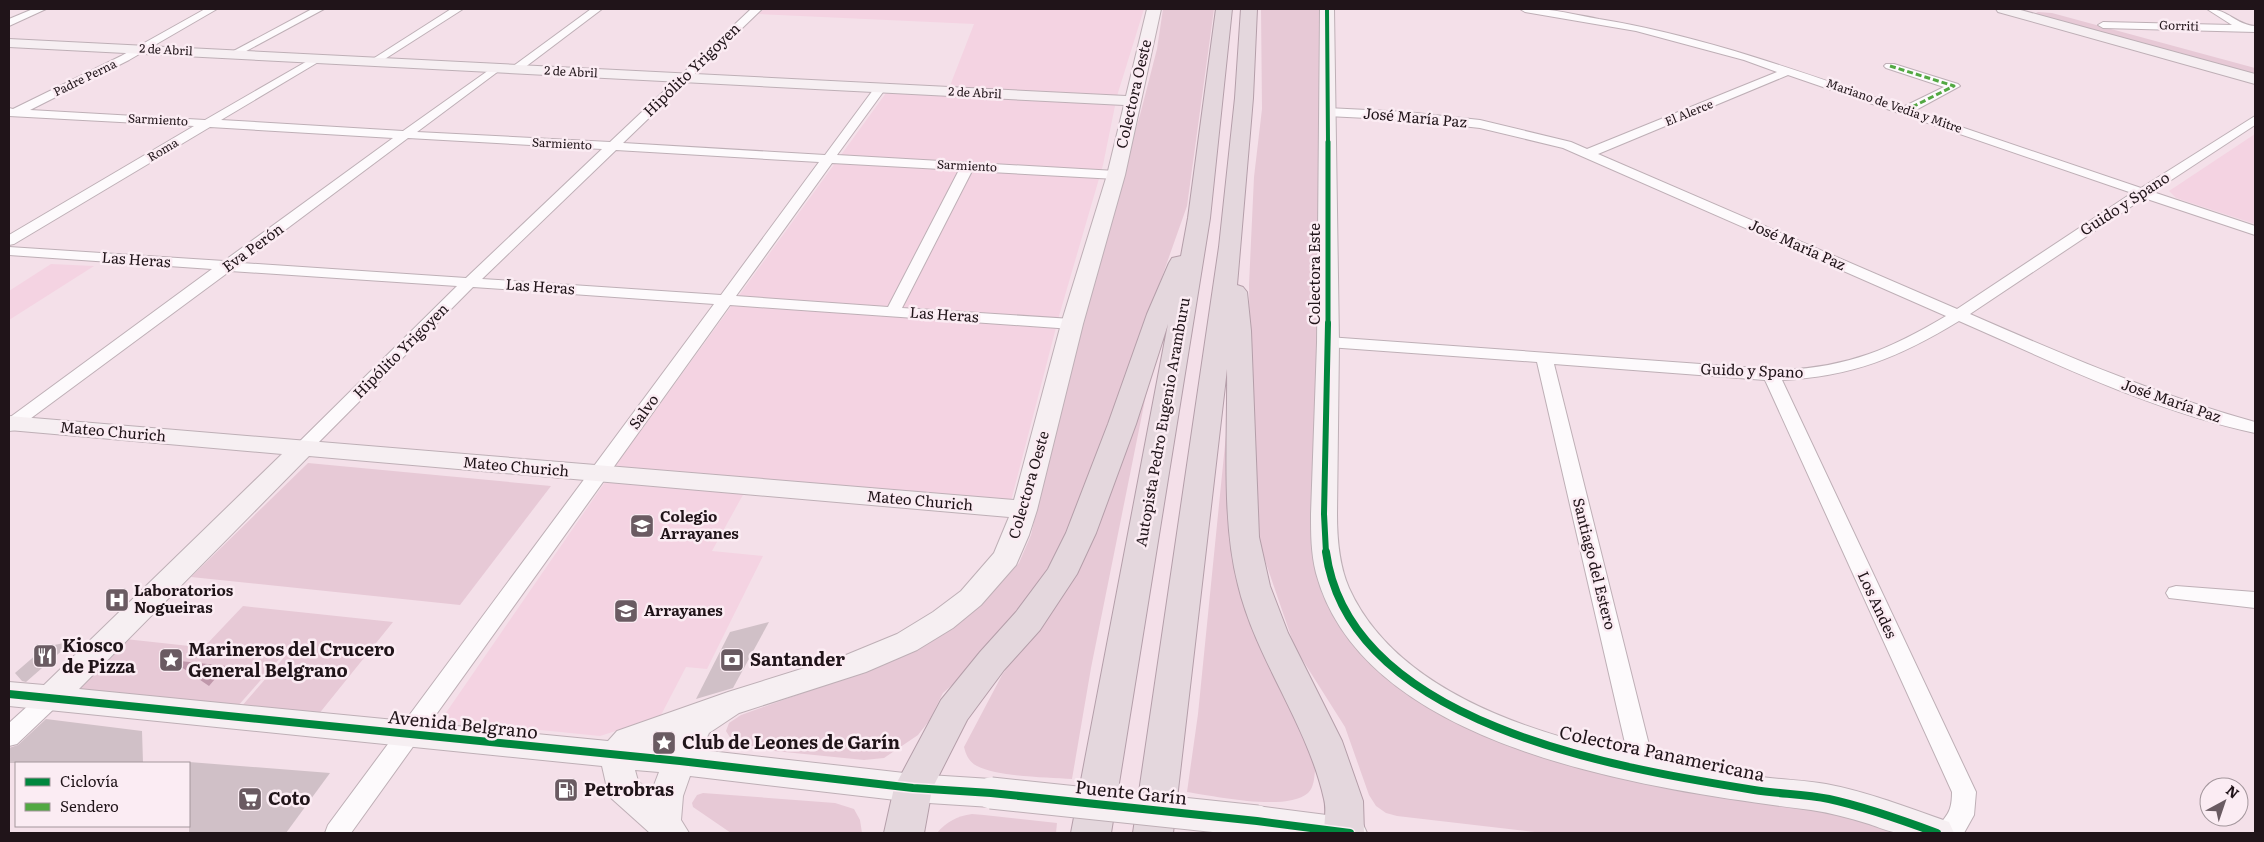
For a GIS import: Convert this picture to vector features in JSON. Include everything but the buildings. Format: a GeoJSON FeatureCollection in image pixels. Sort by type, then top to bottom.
{"type":"FeatureCollection","features":[{"type":"Feature","properties":{"kind":"highway","name":"Autopista Pedro Eugenio Aramburu"},"geometry":{"type":"LineString","coordinates":[[1091,833],[1199,218],[1224,9]]}},
{"type":"Feature","properties":{"kind":"highway"},"geometry":{"type":"LineString","coordinates":[[1153,833],[1230,247],[1244,98],[1248,9]]}},
{"type":"Feature","properties":{"kind":"highway"},"geometry":{"type":"LineString","coordinates":[[904,833],[914,788],[954,710],[992,661],[1028,621],[1061,574],[1081,533],[1122,424],[1159,314],[1199,218]]}},
{"type":"Feature","properties":{"kind":"highway"},"geometry":{"type":"LineString","coordinates":[[1230,247],[1239,331],[1244,537],[1254,586],[1271,633],[1324,741],[1344,801],[1344,833]]}},
{"type":"Feature","properties":{"kind":"street"},"geometry":{"type":"LineString","coordinates":[[9,23],[42,9]]}},
{"type":"Feature","properties":{"kind":"street","name":"Padre Perna"},"geometry":{"type":"LineString","coordinates":[[11,113],[140,49],[212,9]]}},
{"type":"Feature","properties":{"kind":"street"},"geometry":{"type":"LineString","coordinates":[[233,54],[319,9]]}},
{"type":"Feature","properties":{"kind":"street"},"geometry":{"type":"LineString","coordinates":[[373,62],[458,9]]}},
{"type":"Feature","properties":{"kind":"street"},"geometry":{"type":"LineString","coordinates":[[516,70],[597,9]]}},
{"type":"Feature","properties":{"kind":"street","name":"Hipólito Yrigoyen"},"geometry":{"type":"LineString","coordinates":[[50,698],[470,282],[757,9]]}},
{"type":"Feature","properties":{"kind":"street","name":"Colectora Oeste"},"geometry":{"type":"LineString","coordinates":[[668,829],[666,796],[697,725],[728,704],[855,664],[907,642],[943,620],[970,598],[1006,558],[1024,510],[1072,324],[1116,175],[1154,9]]}},
{"type":"Feature","properties":{"kind":"street","name":"Colectora Este"},"geometry":{"type":"LineString","coordinates":[[1323,540],[1328,342],[1327,9]]}},
{"type":"Feature","properties":{"kind":"street","name":"Mariano de Vedia y Mitre"},"geometry":{"type":"LineString","coordinates":[[1525,9],[1582,13],[1667,35],[1788,71],[2255,230]]}},
{"type":"Feature","properties":{"kind":"street"},"geometry":{"type":"LineString","coordinates":[[2002,9],[2031,11],[2044,9],[2255,65]]}},
{"type":"Feature","properties":{"kind":"street"},"geometry":{"type":"LineString","coordinates":[[2212,9],[2250,29],[2255,36]]}},
{"type":"Feature","properties":{"kind":"street"},"geometry":{"type":"LineString","coordinates":[[2031,11],[2255,79]]}},
{"type":"Feature","properties":{"kind":"street","name":"Gorriti"},"geometry":{"type":"LineString","coordinates":[[2103,25],[2250,29]]}},
{"type":"Feature","properties":{"kind":"street","name":"2 de Abril"},"geometry":{"type":"LineString","coordinates":[[9,42],[1133,101]]}},
{"type":"Feature","properties":{"kind":"street","name":"Roma"},"geometry":{"type":"LineString","coordinates":[[9,241],[316,59]]}},
{"type":"Feature","properties":{"kind":"street"},"geometry":{"type":"LineString","coordinates":[[1890,66],[1954,86],[1906,110]]}},
{"type":"Feature","properties":{"kind":"street","name":"Eva Perón"},"geometry":{"type":"LineString","coordinates":[[10,424],[496,68]]}},
{"type":"Feature","properties":{"kind":"street","name":"El Alerce"},"geometry":{"type":"LineString","coordinates":[[1589,153],[1788,71]]}},
{"type":"Feature","properties":{"kind":"street","name":"Salvo"},"geometry":{"type":"LineString","coordinates":[[337,833],[880,88]]}},
{"type":"Feature","properties":{"kind":"street","name":"José María Paz"},"geometry":{"type":"LineString","coordinates":[[1327,112],[1407,116],[1480,124],[1531,135],[1589,153],[2120,384],[2198,412],[2255,428]]}},
{"type":"Feature","properties":{"kind":"street","name":"Sarmiento"},"geometry":{"type":"LineString","coordinates":[[11,113],[1116,175]]}},
{"type":"Feature","properties":{"kind":"street","name":"Guido y Spano"},"geometry":{"type":"LineString","coordinates":[[1328,342],[1771,375],[1806,374],[1862,363],[1907,344],[1958,315],[2255,120]]}},
{"type":"Feature","properties":{"kind":"street"},"geometry":{"type":"LineString","coordinates":[[893,311],[968,166]]}},
{"type":"Feature","properties":{"kind":"street","name":"Las Heras"},"geometry":{"type":"LineString","coordinates":[[9,251],[1072,324]]}},
{"type":"Feature","properties":{"kind":"street","name":"Santiago del Estero"},"geometry":{"type":"LineString","coordinates":[[1544,358],[1643,769]]}},
{"type":"Feature","properties":{"kind":"street","name":"Los Andes"},"geometry":{"type":"LineString","coordinates":[[1771,375],[1964,792],[1964,810],[1958,825],[1948,833]]}},
{"type":"Feature","properties":{"kind":"street","name":"Mateo Churich"},"geometry":{"type":"LineString","coordinates":[[10,424],[1024,510]]}},
{"type":"Feature","properties":{"kind":"street","name":"Colectora Panamericana"},"geometry":{"type":"LineString","coordinates":[[1323,540],[1335,586],[1352,620],[1370,645],[1405,677],[1442,702],[1485,723],[1544,744],[1643,769],[1757,791],[1827,799],[1883,814],[1938,833]]}},
{"type":"Feature","properties":{"kind":"street"},"geometry":{"type":"LineString","coordinates":[[2176,593],[2255,600]]}},
{"type":"Feature","properties":{"kind":"street","name":"Avenida Belgrano"},"geometry":{"type":"LineString","coordinates":[[9,694],[680,761],[914,788]]}},
{"type":"Feature","properties":{"kind":"street"},"geometry":{"type":"LineString","coordinates":[[9,737],[50,698]]}},
{"type":"Feature","properties":{"kind":"street"},"geometry":{"type":"LineString","coordinates":[[668,829],[623,788],[615,755],[628,740],[728,704]]}},
{"type":"Feature","properties":{"kind":"street","name":"Puente Garín"},"geometry":{"type":"LineString","coordinates":[[914,788],[991,793],[1257,821],[1350,833]]}},
{"type":"Feature","properties":{"kind":"shaded area"},"geometry":{"type":"Polygon","coordinates":[[[764,9],[1144,9],[1117,96],[1103,165],[1059,316],[1011,501],[613,469],[886,93],[946,96],[974,24],[758,14],[764,9]]]}},
{"type":"Feature","properties":{"kind":"shaded area"},"geometry":{"type":"Polygon","coordinates":[[[1163,9],[1214,9],[1187,206],[1063,557],[993,649],[943,693],[929,721],[918,735],[884,758],[864,760],[745,748],[731,739],[726,731],[729,723],[741,715],[848,677],[987,598],[1019,563],[1031,535],[1055,428],[1103,236],[1140,115],[1157,49],[1163,9]]]}},
{"type":"Feature","properties":{"kind":"shaded area"},"geometry":{"type":"Polygon","coordinates":[[[1261,9],[1319,9],[1318,285],[1315,403],[1316,568],[1322,594],[1341,628],[1370,658],[1426,703],[1818,805],[1869,821],[1891,833],[1543,833],[1397,816],[1386,813],[1376,806],[1369,795],[1345,727],[1295,648],[1258,540],[1250,381],[1249,285],[1254,177],[1262,109],[1261,9]]]}},
{"type":"Feature","properties":{"kind":"shaded area"},"geometry":{"type":"Polygon","coordinates":[[[2038,12],[2052,13],[2255,68],[2255,76],[2034,14],[2038,12]]]}},
{"type":"Feature","properties":{"kind":"shaded area"},"geometry":{"type":"Polygon","coordinates":[[[2255,134],[2255,224],[2176,198],[2169,191],[2255,134]]]}},
{"type":"Feature","properties":{"kind":"shaded area"},"geometry":{"type":"Polygon","coordinates":[[[51,264],[94,266],[9,320],[9,291],[51,264]]]}},
{"type":"Feature","properties":{"kind":"shaded area"},"geometry":{"type":"Polygon","coordinates":[[[1153,360],[1091,668],[1072,779],[1036,777],[986,770],[977,766],[968,758],[964,747],[1002,675],[1062,590],[1153,360]]]}},
{"type":"Feature","properties":{"kind":"shaded area"},"geometry":{"type":"Polygon","coordinates":[[[1229,405],[1233,469],[1315,771],[1313,786],[1310,791],[1298,799],[1268,802],[1250,801],[1187,792],[1198,714],[1229,405]]]}},
{"type":"Feature","properties":{"kind":"shaded area"},"geometry":{"type":"Polygon","coordinates":[[[308,463],[551,486],[460,605],[191,577],[308,463]]]}},
{"type":"Feature","properties":{"kind":"shaded area","name":"Arrayanes"},"geometry":{"type":"Polygon","coordinates":[[[605,482],[744,493],[712,551],[763,556],[707,669],[686,667],[660,717],[600,736],[441,720],[605,482]]]}},
{"type":"Feature","properties":{"kind":"shaded area"},"geometry":{"type":"Polygon","coordinates":[[[243,606],[393,622],[318,715],[241,707],[287,654],[206,645],[243,606]]]}},
{"type":"Feature","properties":{"kind":"shaded area"},"geometry":{"type":"Polygon","coordinates":[[[116,638],[282,656],[237,707],[65,688],[116,638]]]}},
{"type":"Feature","properties":{"kind":"shaded area"},"geometry":{"type":"Polygon","coordinates":[[[171,660],[226,666],[209,686],[171,660]]]}},
{"type":"Feature","properties":{"kind":"shaded area"},"geometry":{"type":"Polygon","coordinates":[[[703,793],[835,803],[854,809],[860,820],[862,833],[731,833],[693,807],[692,803],[697,795],[703,793]]]}},
{"type":"Feature","properties":{"kind":"shaded area"},"geometry":{"type":"Polygon","coordinates":[[[972,814],[1057,823],[1056,833],[937,833],[952,820],[972,814]]]}},
{"type":"Feature","properties":{"kind":"marked path"},"geometry":{"type":"LineString","coordinates":[[1890,66],[1954,86],[1906,110]]}},
{"type":"Feature","properties":{"kind":"cycle path"},"geometry":{"type":"LineString","coordinates":[[1327,9],[1328,343],[1324,529],[1330,573],[1350,617],[1370,644],[1394,668],[1421,689],[1451,706],[1513,734],[1571,752],[1701,781],[1843,802],[1937,833]]}},
{"type":"Feature","properties":{"kind":"cycle path"},"geometry":{"type":"LineString","coordinates":[[9,694],[680,761],[913,788],[991,793],[1257,821],[1350,833]]}},
{"type":"Feature","properties":{"kind":"place","name":"Colegio Arrayanes"},"geometry":{"type":"Point","coordinates":[642,526]}},
{"type":"Feature","properties":{"kind":"place","name":"Laboratorios Nogueiras"},"geometry":{"type":"Point","coordinates":[117,600]}},
{"type":"Feature","properties":{"kind":"place","name":"Arrayanes"},"geometry":{"type":"Point","coordinates":[626,611]}},
{"type":"Feature","properties":{"kind":"place","name":"Kiosco de Pizza"},"geometry":{"type":"Point","coordinates":[45,656]}},
{"type":"Feature","properties":{"kind":"place","name":"Marineros del Crucero General Belgrano"},"geometry":{"type":"Point","coordinates":[171,660]}},
{"type":"Feature","properties":{"kind":"place","name":"Santander"},"geometry":{"type":"Point","coordinates":[732,660]}},
{"type":"Feature","properties":{"kind":"place","name":"Club de Leones de Garín"},"geometry":{"type":"Point","coordinates":[664,743]}},
{"type":"Feature","properties":{"kind":"place","name":"Petrobras"},"geometry":{"type":"Point","coordinates":[566,790]}},
{"type":"Feature","properties":{"kind":"place","name":"Coto"},"geometry":{"type":"Point","coordinates":[250,799]}}]}
